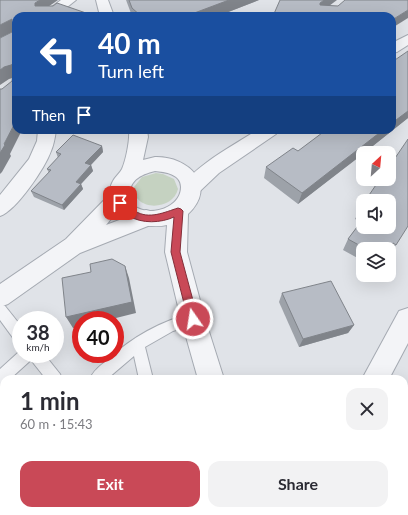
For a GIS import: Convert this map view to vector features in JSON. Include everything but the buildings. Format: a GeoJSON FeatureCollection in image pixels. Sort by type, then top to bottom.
{"type":"FeatureCollection","features":[{"type":"Feature","properties":{"kind":"street"},"geometry":{"type":"LineString","coordinates":[[53,12],[70,0]]}},
{"type":"Feature","properties":{"kind":"street"},"geometry":{"type":"LineString","coordinates":[[102,0],[106,12]]}},
{"type":"Feature","properties":{"kind":"street"},"geometry":{"type":"LineString","coordinates":[[396,46],[408,39]]}},
{"type":"Feature","properties":{"kind":"street"},"geometry":{"type":"LineString","coordinates":[[0,208],[26,177],[37,161],[43,148],[46,134]]}},
{"type":"Feature","properties":{"kind":"street"},"geometry":{"type":"LineString","coordinates":[[131,171],[138,134]]}},
{"type":"Feature","properties":{"kind":"street"},"geometry":{"type":"LineString","coordinates":[[139,134],[161,164]]}},
{"type":"Feature","properties":{"kind":"street"},"geometry":{"type":"LineString","coordinates":[[187,179],[212,168],[264,134]]}},
{"type":"Feature","properties":{"kind":"street"},"geometry":{"type":"LineString","coordinates":[[74,246],[149,219],[166,217],[178,211],[190,199],[187,179],[173,166],[161,164],[145,165],[131,171],[120,183],[118,188],[118,198],[121,204],[128,211],[138,217],[149,219],[176,252]]}},
{"type":"Feature","properties":{"kind":"street"},"geometry":{"type":"LineString","coordinates":[[0,297],[74,246],[118,198]]}},
{"type":"Feature","properties":{"kind":"street"},"geometry":{"type":"LineString","coordinates":[[178,211],[176,252],[193,319],[210,375]]}},
{"type":"Feature","properties":{"kind":"street"},"geometry":{"type":"LineString","coordinates":[[377,375],[408,319]]}},
{"type":"Feature","properties":{"kind":"lane"},"geometry":{"type":"LineString","coordinates":[[0,310],[12,325]]}},
{"type":"Feature","properties":{"kind":"lane"},"geometry":{"type":"LineString","coordinates":[[101,375],[112,364],[138,345],[168,327],[193,319]]}},
{"type":"Feature","properties":{"kind":"lane"},"geometry":{"type":"LineString","coordinates":[[138,345],[145,375]]}},
{"type":"Feature","properties":{"kind":"lane"},"geometry":{"type":"LineString","coordinates":[[3,375],[17,363]]}},
{"type":"Feature","properties":{"kind":"lane"},"geometry":{"type":"LineString","coordinates":[[42,363],[52,375]]}},
{"type":"Feature","properties":{"kind":"green space"},"geometry":{"type":"Polygon","coordinates":[[[156,173],[163,174],[174,179],[178,189],[175,196],[169,201],[162,205],[154,206],[140,201],[135,195],[134,187],[142,177],[156,173]]]}},
{"type":"Feature","properties":{"kind":"route"},"geometry":{"type":"LineString","coordinates":[[120,203],[128,211],[138,217],[157,219],[172,215],[178,211],[176,252],[193,319]]}}]}
